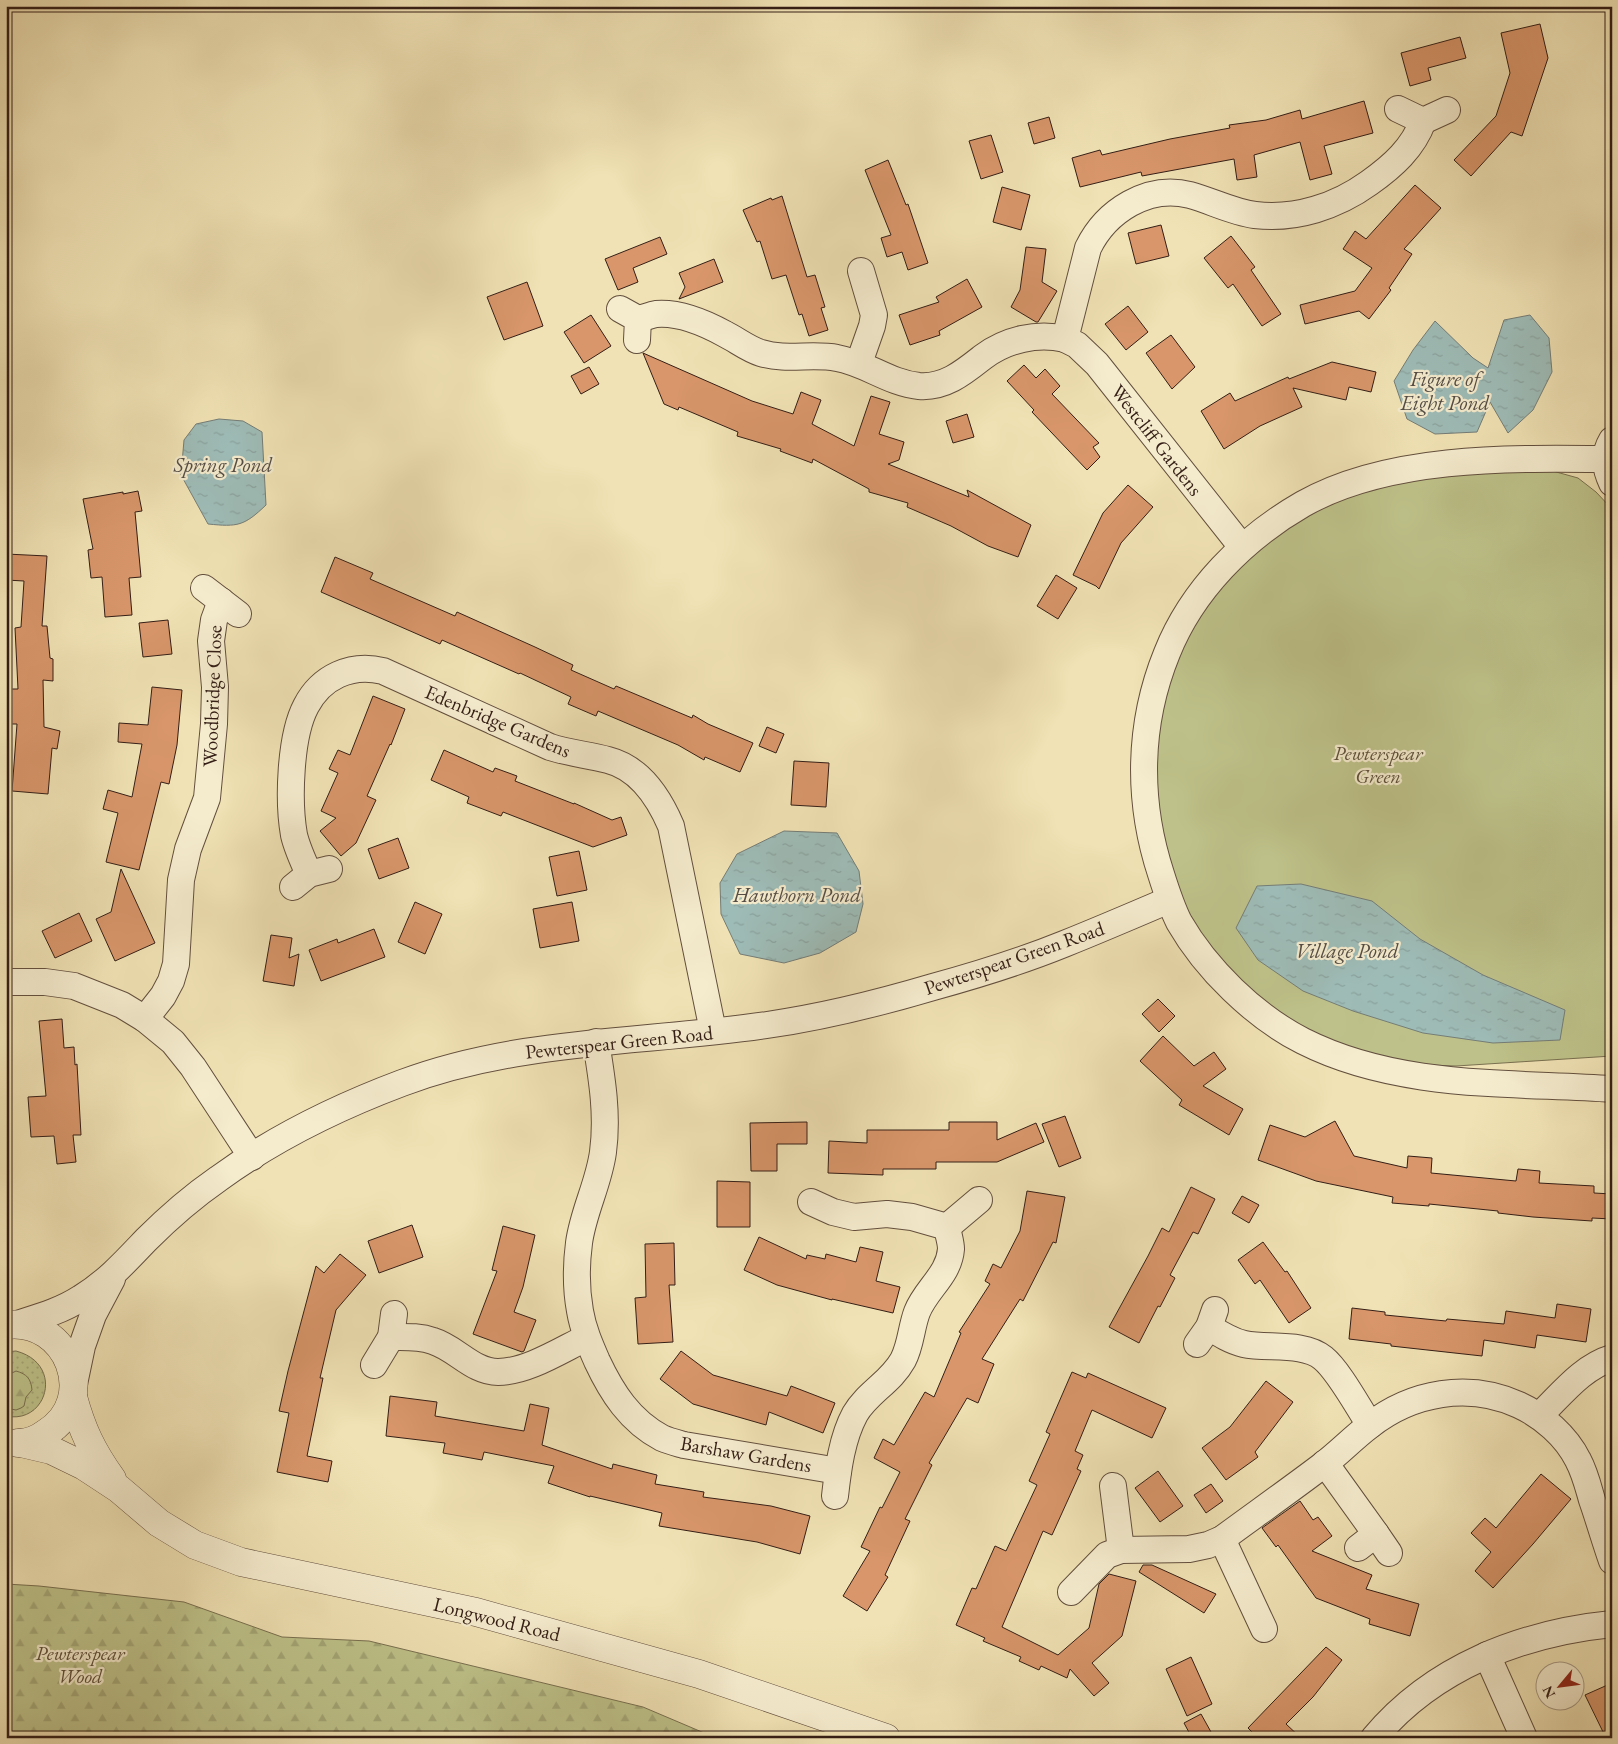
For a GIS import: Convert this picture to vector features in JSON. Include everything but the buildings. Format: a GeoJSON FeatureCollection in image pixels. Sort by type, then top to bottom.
{"type":"FeatureCollection","features":[{"type":"Feature","properties":{"kind":"street"},"geometry":{"type":"LineString","coordinates":[[1398,110],[1423,121]]}},
{"type":"Feature","properties":{"kind":"street"},"geometry":{"type":"LineString","coordinates":[[1066,339],[1088,248],[1102,224],[1120,208],[1147,196],[1177,192],[1257,216],[1288,215],[1320,209],[1351,195],[1389,168],[1409,147],[1418,134],[1423,121],[1446,110]]}},
{"type":"Feature","properties":{"kind":"street"},"geometry":{"type":"LineString","coordinates":[[858,363],[872,326],[874,315],[861,271]]}},
{"type":"Feature","properties":{"kind":"street","name":"Westcliff Gardens"},"geometry":{"type":"LineString","coordinates":[[632,323],[655,314],[675,316],[708,325],[745,346],[772,356],[817,355],[837,358],[858,363],[897,382],[922,386],[937,384],[960,375],[983,357],[1009,342],[1038,336],[1054,336],[1066,339],[1077,345],[1097,364],[1242,548]]}},
{"type":"Feature","properties":{"kind":"street"},"geometry":{"type":"LineString","coordinates":[[1610,460],[1548,458],[1470,462],[1381,475],[1354,482],[1319,496],[1280,518],[1242,548],[1209,582],[1179,627],[1167,652],[1151,702],[1144,752],[1144,792],[1153,846],[1169,900],[1180,923],[1194,944],[1227,984],[1247,1003],[1274,1024],[1302,1040],[1336,1055],[1371,1067],[1406,1074],[1486,1084],[1612,1089]]}},
{"type":"Feature","properties":{"kind":"street","name":"Woodbridge Close"},"geometry":{"type":"LineString","coordinates":[[145,1019],[163,996],[171,981],[176,964],[181,880],[188,849],[207,798],[214,724],[215,686],[212,641],[214,620],[221,601]]}},
{"type":"Feature","properties":{"kind":"street","name":"Edenbridge Gardens"},"geometry":{"type":"LineString","coordinates":[[310,877],[294,836],[290,783],[295,744],[305,707],[313,694],[326,681],[341,672],[355,668],[370,667],[383,671],[550,747],[570,753],[610,760],[627,767],[642,779],[664,810],[670,826],[713,1031]]}},
{"type":"Feature","properties":{"kind":"street","name":"Pewterspear Green Road"},"geometry":{"type":"LineString","coordinates":[[10,1324],[49,1315],[73,1302],[114,1274],[178,1210],[218,1178],[252,1156],[346,1106],[402,1083],[453,1067],[515,1053],[596,1042],[768,1025],[878,1002],[966,978],[1062,945],[1169,900]]}},
{"type":"Feature","properties":{"kind":"street"},"geometry":{"type":"LineString","coordinates":[[6,982],[45,982],[74,986],[122,1005],[145,1019],[173,1042],[193,1067],[252,1156]]}},
{"type":"Feature","properties":{"kind":"street","name":"Barshaw Gardens"},"geometry":{"type":"LineString","coordinates":[[596,1042],[605,1104],[603,1152],[599,1175],[586,1211],[579,1242],[577,1266],[580,1313],[586,1338],[608,1384],[633,1417],[664,1439],[836,1483],[848,1429],[856,1413],[866,1400],[894,1373],[903,1360],[918,1311],[943,1274],[950,1260],[951,1247],[947,1226]]}},
{"type":"Feature","properties":{"kind":"street"},"geometry":{"type":"LineString","coordinates":[[809,1200],[833,1212],[854,1217],[887,1214],[947,1226],[979,1200]]}},
{"type":"Feature","properties":{"kind":"street","name":"Pewterspear Green Road"},"geometry":{"type":"LineString","coordinates":[[73,1391],[84,1339],[93,1315],[114,1274]]}},
{"type":"Feature","properties":{"kind":"street","name":"Longwood Road"},"geometry":{"type":"LineString","coordinates":[[10,1324],[33,1327],[51,1336],[65,1352],[73,1371],[73,1391],[80,1426],[96,1457],[119,1489]]}},
{"type":"Feature","properties":{"kind":"street"},"geometry":{"type":"LineString","coordinates":[[374,1365],[393,1326],[418,1337],[434,1341],[482,1369],[497,1372],[529,1365],[586,1338]]}},
{"type":"Feature","properties":{"kind":"street"},"geometry":{"type":"LineString","coordinates":[[1207,1327],[1231,1340],[1245,1344],[1298,1349],[1312,1352],[1322,1357],[1331,1366],[1370,1425]]}},
{"type":"Feature","properties":{"kind":"street"},"geometry":{"type":"LineString","coordinates":[[1540,1416],[1584,1372],[1612,1358]]}},
{"type":"Feature","properties":{"kind":"street"},"geometry":{"type":"LineString","coordinates":[[10,1443],[38,1438],[54,1428],[66,1414],[73,1391]]}},
{"type":"Feature","properties":{"kind":"street"},"geometry":{"type":"LineString","coordinates":[[1071,1592],[1107,1556],[1121,1550],[1189,1549],[1208,1545],[1222,1539],[1325,1463],[1386,1414],[1419,1399],[1434,1394],[1451,1392],[1467,1392],[1497,1397],[1519,1405],[1540,1416],[1561,1437],[1578,1460],[1584,1474],[1612,1561]]}},
{"type":"Feature","properties":{"kind":"street","name":"Longwood Road"},"geometry":{"type":"LineString","coordinates":[[10,1443],[51,1450],[84,1466],[119,1489],[159,1523],[195,1545],[241,1562],[476,1612],[699,1674],[886,1738]]}},
{"type":"Feature","properties":{"kind":"street"},"geometry":{"type":"LineString","coordinates":[[1325,1463],[1374,1545]]}},
{"type":"Feature","properties":{"kind":"street"},"geometry":{"type":"LineString","coordinates":[[1113,1486],[1121,1550]]}},
{"type":"Feature","properties":{"kind":"street"},"geometry":{"type":"LineString","coordinates":[[1222,1539],[1264,1629]]}},
{"type":"Feature","properties":{"kind":"street"},"geometry":{"type":"LineString","coordinates":[[1374,1738],[1408,1703],[1442,1678],[1487,1655],[1520,1642],[1553,1633],[1612,1624]]}},
{"type":"Feature","properties":{"kind":"street"},"geometry":{"type":"LineString","coordinates":[[1487,1655],[1524,1738]]}},
{"type":"Feature","properties":{"kind":"green space","name":"Pewterspear Green"},"geometry":{"type":"Polygon","coordinates":[[[1513,460],[1578,478],[1596,492],[1612,509],[1612,1056],[1456,1066],[1371,1063],[1333,1050],[1212,964],[1168,900],[1146,713],[1223,552],[1327,492],[1513,460]]]}},
{"type":"Feature","properties":{"kind":"green space"},"geometry":{"type":"Polygon","coordinates":[[[16,1351],[31,1358],[41,1368],[45,1380],[45,1392],[40,1403],[32,1411],[20,1416],[6,1416],[6,1352],[16,1351]]]}},
{"type":"Feature","properties":{"kind":"green space"},"geometry":{"type":"Polygon","coordinates":[[[16,1371],[28,1378],[32,1390],[26,1397],[24,1406],[16,1410],[6,1408],[6,1372],[12,1373],[16,1371]]]}},
{"type":"Feature","properties":{"kind":"green space","name":"Pewterspear Wood"},"geometry":{"type":"Polygon","coordinates":[[[6,1584],[184,1602],[282,1637],[369,1641],[643,1707],[716,1738],[6,1738],[6,1584]]]}},
{"type":"Feature","properties":{"kind":"water","name":"Figure of Eight Pond"},"geometry":{"type":"Polygon","coordinates":[[[1530,315],[1549,338],[1552,372],[1533,410],[1508,433],[1490,402],[1477,432],[1435,434],[1407,419],[1394,381],[1413,350],[1435,321],[1473,358],[1488,368],[1504,320],[1530,315]]]}},
{"type":"Feature","properties":{"kind":"water","name":"Spring Pond"},"geometry":{"type":"Polygon","coordinates":[[[219,419],[243,421],[262,432],[266,505],[240,524],[208,524],[181,475],[184,440],[196,424],[219,419]]]}},
{"type":"Feature","properties":{"kind":"water","name":"Hawthorn Pond"},"geometry":{"type":"Polygon","coordinates":[[[784,831],[837,833],[859,871],[863,904],[856,932],[820,953],[784,963],[740,954],[721,914],[720,883],[737,854],[784,831]]]}},
{"type":"Feature","properties":{"kind":"water","name":"Village Pond"},"geometry":{"type":"Polygon","coordinates":[[[1301,884],[1372,901],[1420,939],[1483,975],[1565,1010],[1560,1040],[1493,1043],[1423,1033],[1353,1011],[1303,991],[1258,960],[1236,928],[1257,886],[1301,884]]]}}]}
